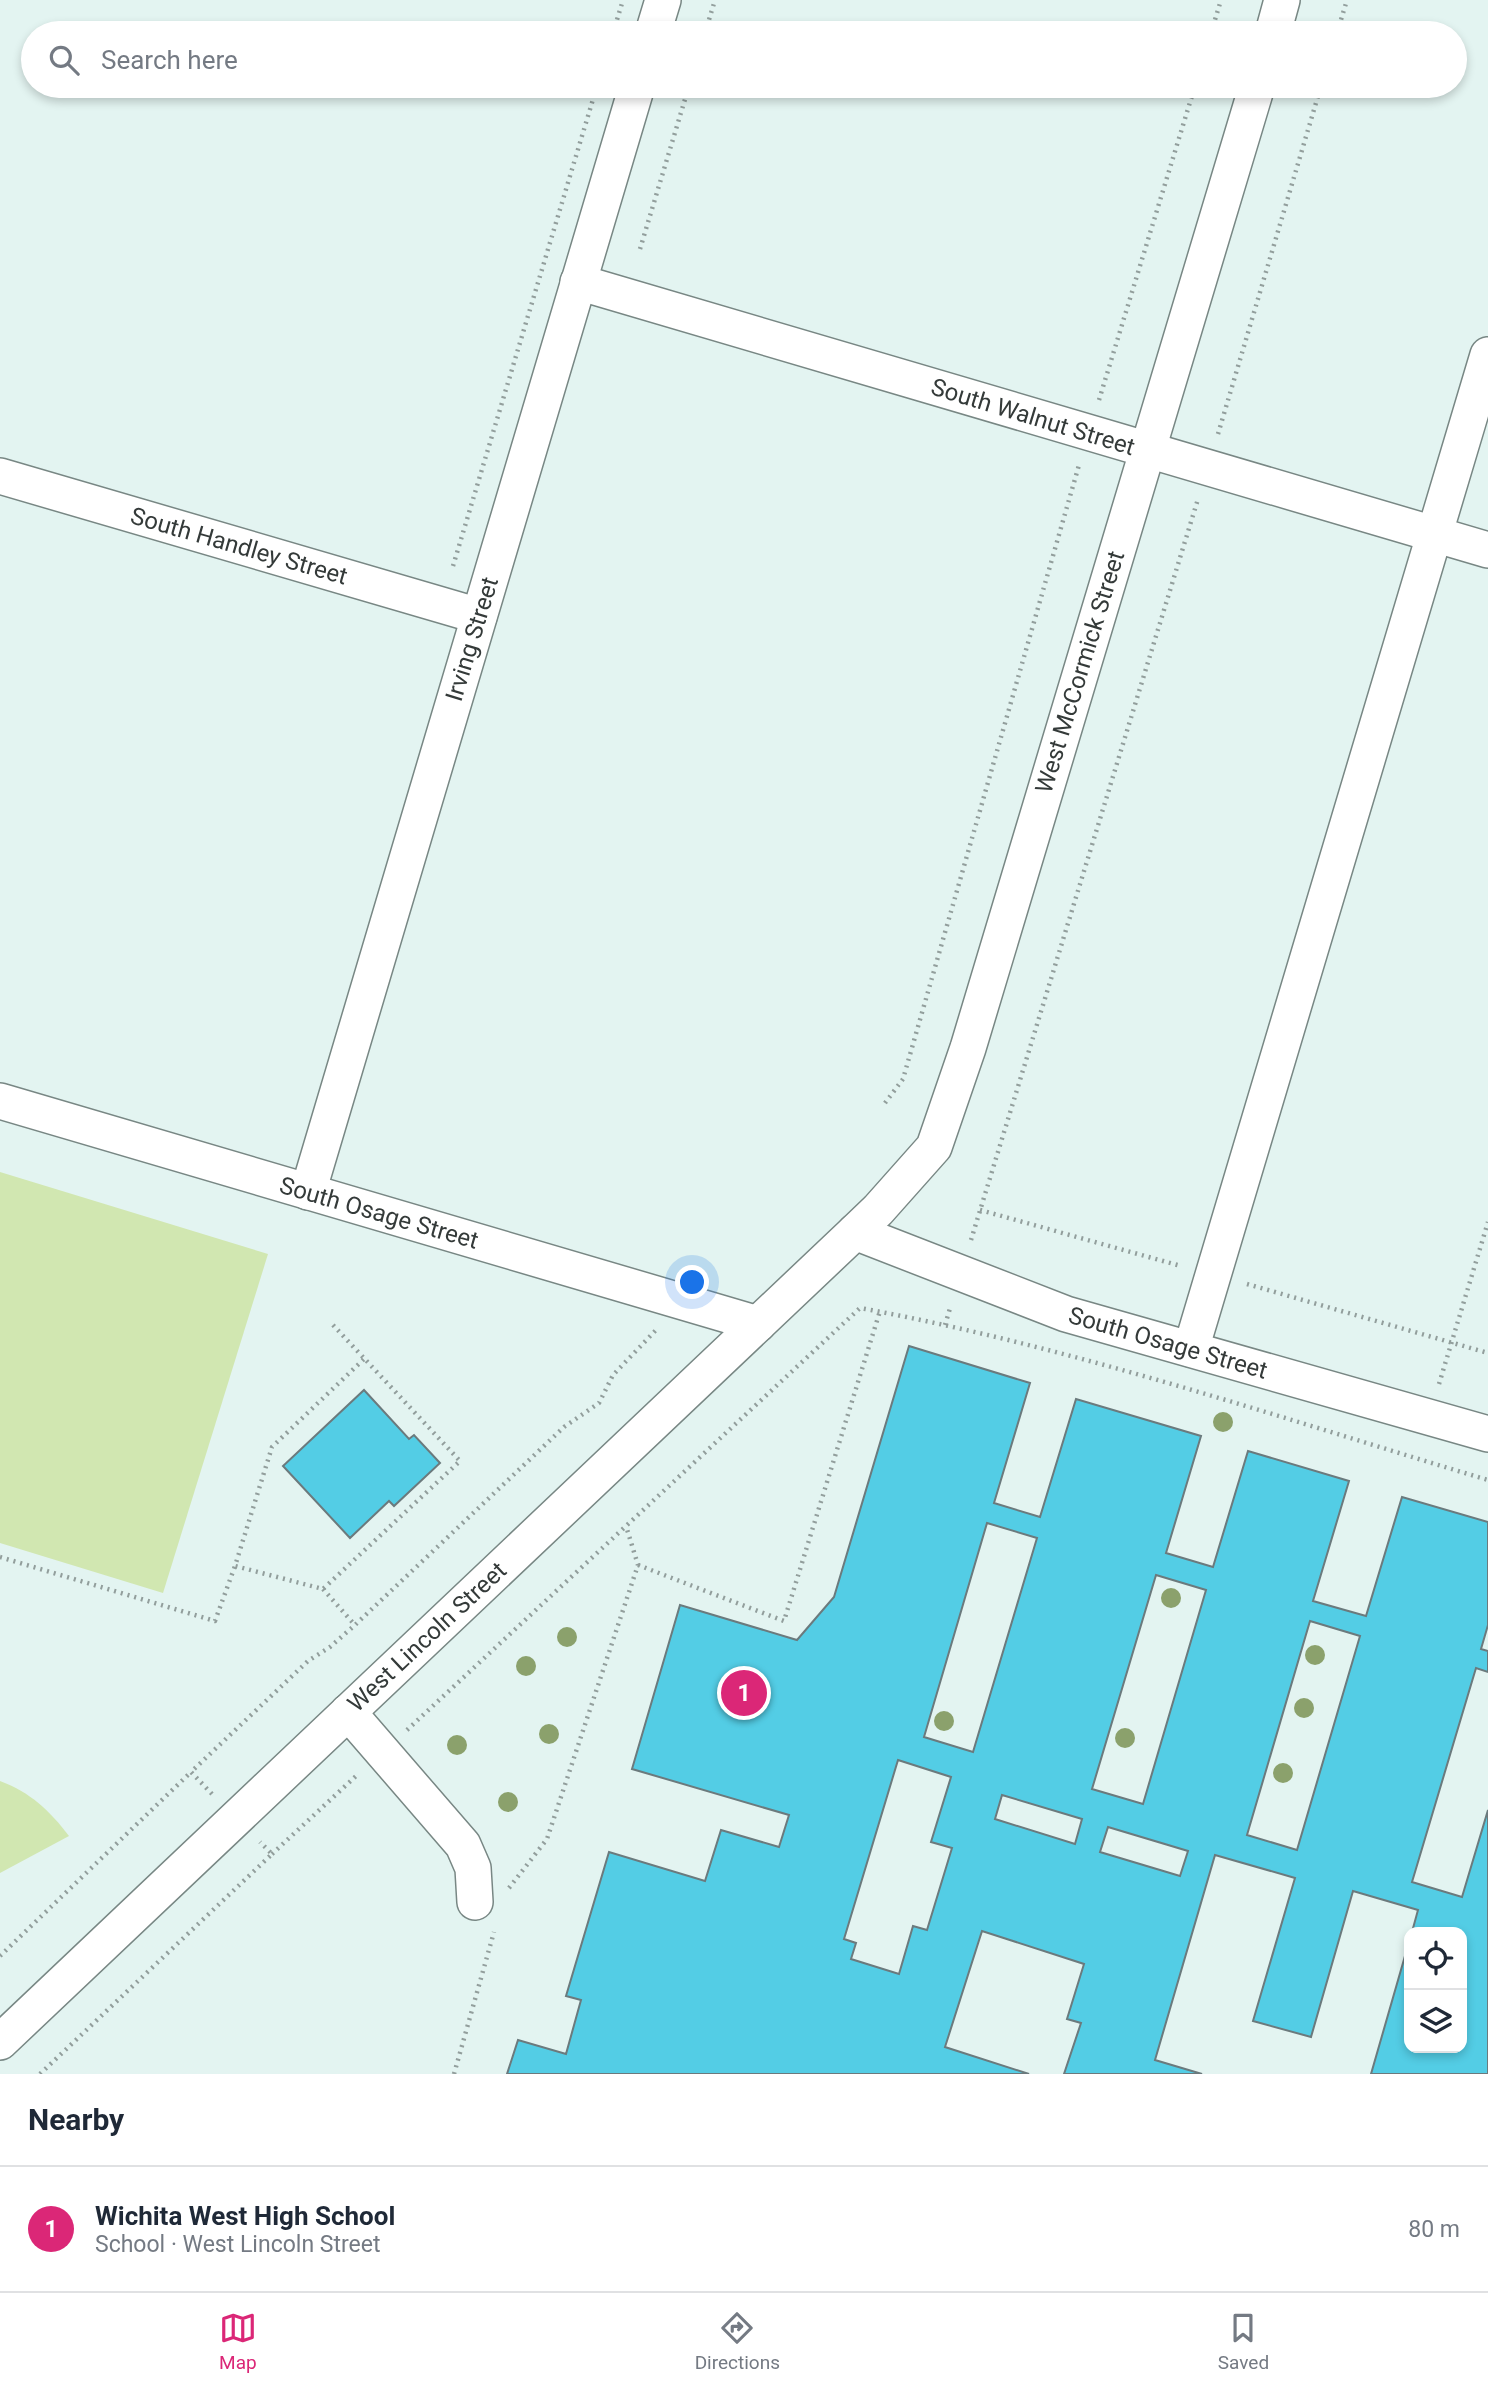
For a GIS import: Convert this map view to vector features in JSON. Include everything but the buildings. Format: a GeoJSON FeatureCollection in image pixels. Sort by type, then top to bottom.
{"type":"FeatureCollection","features":[{"type":"Feature","properties":{"kind":"street"},"geometry":{"type":"LineString","coordinates":[[657,21],[663,0]]}},
{"type":"Feature","properties":{"kind":"street"},"geometry":{"type":"LineString","coordinates":[[1276,21],[1282,0]]}},
{"type":"Feature","properties":{"kind":"street","name":"Irving Street"},"geometry":{"type":"LineString","coordinates":[[308,1192],[633,98]]}},
{"type":"Feature","properties":{"kind":"street","name":"West McCormick Street"},"geometry":{"type":"LineString","coordinates":[[855,1233],[934,1147],[968,1048],[1253,98]]}},
{"type":"Feature","properties":{"kind":"street","name":"South Walnut Street"},"geometry":{"type":"LineString","coordinates":[[578,282],[1488,550]]}},
{"type":"Feature","properties":{"kind":"street"},"geometry":{"type":"LineString","coordinates":[[1192,1349],[1488,355]]}},
{"type":"Feature","properties":{"kind":"street","name":"South Handley Street"},"geometry":{"type":"LineString","coordinates":[[0,476],[478,616]]}},
{"type":"Feature","properties":{"kind":"street","name":"South Osage Street"},"geometry":{"type":"LineString","coordinates":[[0,1101],[758,1324]]}},
{"type":"Feature","properties":{"kind":"street","name":"South Osage Street"},"geometry":{"type":"LineString","coordinates":[[855,1233],[1066,1314],[1487,1431]]}},
{"type":"Feature","properties":{"kind":"street","name":"West Lincoln Street"},"geometry":{"type":"LineString","coordinates":[[0,2042],[855,1233]]}},
{"type":"Feature","properties":{"kind":"street"},"geometry":{"type":"LineString","coordinates":[[348,1712],[463,1845],[472,1868],[490,1898]]}},
{"type":"Feature","properties":{"kind":"path"},"geometry":{"type":"LineString","coordinates":[[617,21],[623,0]]}},
{"type":"Feature","properties":{"kind":"path"},"geometry":{"type":"LineString","coordinates":[[709,21],[715,0]]}},
{"type":"Feature","properties":{"kind":"path"},"geometry":{"type":"LineString","coordinates":[[1214,21],[1221,0]]}},
{"type":"Feature","properties":{"kind":"path"},"geometry":{"type":"LineString","coordinates":[[1340,21],[1346,0]]}},
{"type":"Feature","properties":{"kind":"path"},"geometry":{"type":"LineString","coordinates":[[453,566],[593,98]]}},
{"type":"Feature","properties":{"kind":"path"},"geometry":{"type":"LineString","coordinates":[[640,249],[685,98]]}},
{"type":"Feature","properties":{"kind":"path"},"geometry":{"type":"LineString","coordinates":[[885,1103],[903,1079],[1050,558],[1191,98]]}},
{"type":"Feature","properties":{"kind":"path"},"geometry":{"type":"LineString","coordinates":[[945,1325],[1208,468],[1317,98]]}},
{"type":"Feature","properties":{"kind":"path"},"geometry":{"type":"LineString","coordinates":[[1417,1459],[1488,1222]]}},
{"type":"Feature","properties":{"kind":"path"},"geometry":{"type":"LineString","coordinates":[[235,1566],[323,1589],[355,1625],[564,1427],[599,1403],[613,1375],[683,1302]]}},
{"type":"Feature","properties":{"kind":"path"},"geometry":{"type":"LineString","coordinates":[[272,1854],[860,1308],[945,1325],[1086,1360],[1488,1480]]}},
{"type":"Feature","properties":{"kind":"path"},"geometry":{"type":"LineString","coordinates":[[638,1565],[784,1621],[880,1311]]}},
{"type":"Feature","properties":{"kind":"path"},"geometry":{"type":"LineString","coordinates":[[323,1589],[460,1461],[332,1325]]}},
{"type":"Feature","properties":{"kind":"path"},"geometry":{"type":"LineString","coordinates":[[0,1557],[215,1621],[272,1447],[365,1359]]}},
{"type":"Feature","properties":{"kind":"path"},"geometry":{"type":"LineString","coordinates":[[490,1898],[547,1839],[638,1565],[626,1526]]}},
{"type":"Feature","properties":{"kind":"path"},"geometry":{"type":"LineString","coordinates":[[0,1956],[191,1772]]}},
{"type":"Feature","properties":{"kind":"path"},"geometry":{"type":"LineString","coordinates":[[454,2074],[494,1932]]}},
{"type":"Feature","properties":{"kind":"green space"},"geometry":{"type":"Polygon","coordinates":[[[0,1172],[268,1254],[163,1593],[0,1543],[0,1172]]]}},
{"type":"Feature","properties":{"kind":"green space"},"geometry":{"type":"Polygon","coordinates":[[[0,1781],[39,1803],[69,1836],[0,1873],[0,1781]]]}},
{"type":"Feature","properties":{"kind":"place","name":"Wichita West High School"},"geometry":{"type":"Point","coordinates":[744,1693]}}]}
